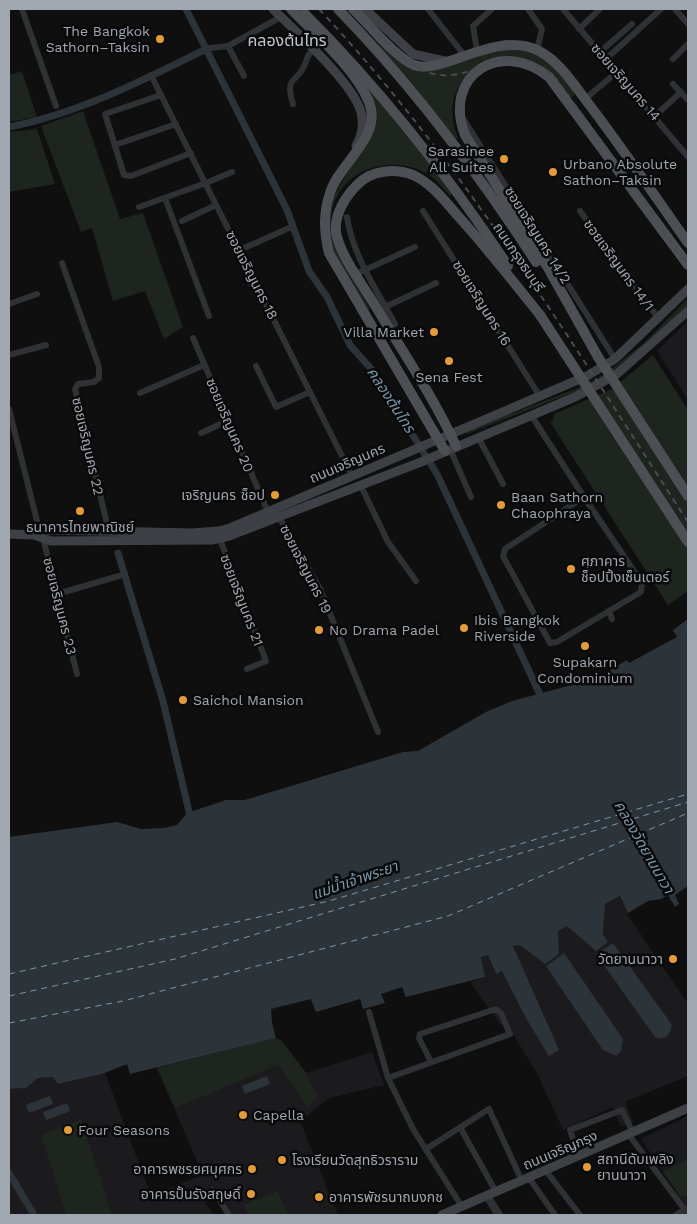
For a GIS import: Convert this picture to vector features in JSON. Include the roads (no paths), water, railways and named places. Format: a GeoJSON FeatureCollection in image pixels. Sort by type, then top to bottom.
{"type":"FeatureCollection","features":[{"type":"Feature","properties":{"kind":"main road"},"geometry":{"type":"LineString","coordinates":[[273,9],[350,92],[360,112],[361,136],[330,191],[324,214],[325,234],[329,253],[437,438],[450,449]]}},
{"type":"Feature","properties":{"kind":"main road"},"geometry":{"type":"LineString","coordinates":[[291,9],[347,69],[369,103],[372,123],[360,146],[347,162]]}},
{"type":"Feature","properties":{"kind":"main road","name":"ถนนกรุงธนบุรี"},"geometry":{"type":"LineString","coordinates":[[300,9],[384,98],[444,172],[688,542]]}},
{"type":"Feature","properties":{"kind":"main road","name":"ถนนกรุงธนบุรี"},"geometry":{"type":"LineString","coordinates":[[338,9],[399,74],[465,158],[598,357]]}},
{"type":"Feature","properties":{"kind":"main road"},"geometry":{"type":"LineString","coordinates":[[353,9],[410,63],[421,67],[506,45],[518,45],[538,50],[554,61],[585,99],[688,242]]}},
{"type":"Feature","properties":{"kind":"main road"},"geometry":{"type":"LineString","coordinates":[[365,9],[413,54],[445,61]]}},
{"type":"Feature","properties":{"kind":"main road"},"geometry":{"type":"LineString","coordinates":[[688,265],[574,108],[541,70],[520,61],[503,61],[485,66],[470,77],[462,92],[459,113],[465,135],[546,266],[598,357],[688,496]]}},
{"type":"Feature","properties":{"kind":"main road"},"geometry":{"type":"LineString","coordinates":[[574,108],[585,99]]}},
{"type":"Feature","properties":{"kind":"main road"},"geometry":{"type":"LineString","coordinates":[[450,449],[450,433],[361,272],[339,242],[336,230],[342,205],[348,194],[360,182],[382,172],[399,171],[414,175],[445,201],[540,315]]}},
{"type":"Feature","properties":{"kind":"main road","name":"ถนนเจริญนคร"},"geometry":{"type":"LineString","coordinates":[[39,535],[48,530],[108,532],[219,531],[268,512],[437,438],[587,376],[615,359],[659,319],[688,289]]}},
{"type":"Feature","properties":{"kind":"main road"},"geometry":{"type":"LineString","coordinates":[[368,319],[381,309]]}},
{"type":"Feature","properties":{"kind":"main road","name":"ถนนเจริญนคร"},"geometry":{"type":"LineString","coordinates":[[9,534],[39,535],[51,541],[220,539],[431,458],[575,397],[617,374],[688,310]]}},
{"type":"Feature","properties":{"kind":"main road","name":"ถนนเจริญกรุง"},"geometry":{"type":"LineString","coordinates":[[442,1215],[688,1108]]}},
{"type":"Feature","properties":{"kind":"street"},"geometry":{"type":"LineString","coordinates":[[22,9],[56,106]]}},
{"type":"Feature","properties":{"kind":"street"},"geometry":{"type":"LineString","coordinates":[[428,9],[464,55]]}},
{"type":"Feature","properties":{"kind":"street"},"geometry":{"type":"LineString","coordinates":[[477,51],[474,26],[492,9]]}},
{"type":"Feature","properties":{"kind":"street"},"geometry":{"type":"LineString","coordinates":[[528,9],[542,29],[538,50]]}},
{"type":"Feature","properties":{"kind":"street","name":"ซอยเจริญนคร 14"},"geometry":{"type":"LineString","coordinates":[[563,9],[578,29],[600,52],[688,156]]}},
{"type":"Feature","properties":{"kind":"street"},"geometry":{"type":"LineString","coordinates":[[578,29],[600,9]]}},
{"type":"Feature","properties":{"kind":"street"},"geometry":{"type":"LineString","coordinates":[[606,59],[661,9]]}},
{"type":"Feature","properties":{"kind":"street"},"geometry":{"type":"LineString","coordinates":[[675,9],[688,24]]}},
{"type":"Feature","properties":{"kind":"street"},"geometry":{"type":"LineString","coordinates":[[210,48],[228,46],[281,17]]}},
{"type":"Feature","properties":{"kind":"street"},"geometry":{"type":"LineString","coordinates":[[600,52],[632,24]]}},
{"type":"Feature","properties":{"kind":"street"},"geometry":{"type":"LineString","coordinates":[[673,59],[688,44]]}},
{"type":"Feature","properties":{"kind":"street"},"geometry":{"type":"LineString","coordinates":[[228,46],[244,76]]}},
{"type":"Feature","properties":{"kind":"street"},"geometry":{"type":"LineString","coordinates":[[293,104],[291,83],[313,50]]}},
{"type":"Feature","properties":{"kind":"street"},"geometry":{"type":"LineString","coordinates":[[585,99],[617,72]]}},
{"type":"Feature","properties":{"kind":"street","name":"ซอยเจริญนคร 18"},"geometry":{"type":"LineString","coordinates":[[151,75],[352,476]]}},
{"type":"Feature","properties":{"kind":"street"},"geometry":{"type":"LineString","coordinates":[[673,84],[688,100]]}},
{"type":"Feature","properties":{"kind":"street"},"geometry":{"type":"LineString","coordinates":[[655,116],[681,92]]}},
{"type":"Feature","properties":{"kind":"street"},"geometry":{"type":"LineString","coordinates":[[161,95],[105,114],[124,176],[127,177],[190,153]]}},
{"type":"Feature","properties":{"kind":"street","name":"ซอยเจริญนคร 14/2"},"geometry":{"type":"LineString","coordinates":[[459,113],[615,359]]}},
{"type":"Feature","properties":{"kind":"street"},"geometry":{"type":"LineString","coordinates":[[115,144],[176,124]]}},
{"type":"Feature","properties":{"kind":"street"},"geometry":{"type":"LineString","coordinates":[[682,148],[688,142]]}},
{"type":"Feature","properties":{"kind":"street"},"geometry":{"type":"LineString","coordinates":[[139,207],[232,172]]}},
{"type":"Feature","properties":{"kind":"street"},"geometry":{"type":"LineString","coordinates":[[165,198],[208,316]]}},
{"type":"Feature","properties":{"kind":"street"},"geometry":{"type":"LineString","coordinates":[[182,221],[216,205]]}},
{"type":"Feature","properties":{"kind":"street","name":"ซอยเจริญนคร 16"},"geometry":{"type":"LineString","coordinates":[[423,211],[539,395]]}},
{"type":"Feature","properties":{"kind":"street","name":"ซอยเจริญนคร 14/1"},"geometry":{"type":"LineString","coordinates":[[580,211],[659,319]]}},
{"type":"Feature","properties":{"kind":"street"},"geometry":{"type":"LineString","coordinates":[[347,217],[351,239],[361,272],[415,247]]}},
{"type":"Feature","properties":{"kind":"street"},"geometry":{"type":"LineString","coordinates":[[240,250],[289,228]]}},
{"type":"Feature","properties":{"kind":"street","name":"ซอยเจริญนคร 22"},"geometry":{"type":"LineString","coordinates":[[62,263],[99,367],[99,378],[94,382],[78,384],[75,389],[108,532]]}},
{"type":"Feature","properties":{"kind":"street"},"geometry":{"type":"LineString","coordinates":[[395,324],[381,309],[436,283]]}},
{"type":"Feature","properties":{"kind":"street"},"geometry":{"type":"LineString","coordinates":[[9,304],[37,294]]}},
{"type":"Feature","properties":{"kind":"street","name":"ซอยเจริญนคร 20"},"geometry":{"type":"LineString","coordinates":[[193,338],[227,421],[268,512]]}},
{"type":"Feature","properties":{"kind":"street"},"geometry":{"type":"LineString","coordinates":[[9,355],[46,345]]}},
{"type":"Feature","properties":{"kind":"street"},"geometry":{"type":"LineString","coordinates":[[140,393],[204,365]]}},
{"type":"Feature","properties":{"kind":"street"},"geometry":{"type":"LineString","coordinates":[[256,366],[276,407],[310,392]]}},
{"type":"Feature","properties":{"kind":"street","name":"ซอยเจริญนคร 23"},"geometry":{"type":"LineString","coordinates":[[9,409],[39,535],[57,594],[77,674]]}},
{"type":"Feature","properties":{"kind":"street"},"geometry":{"type":"LineString","coordinates":[[531,415],[642,583],[642,592],[557,642],[550,643],[502,554],[505,549],[584,497]]}},
{"type":"Feature","properties":{"kind":"street"},"geometry":{"type":"LineString","coordinates":[[200,432],[227,421]]}},
{"type":"Feature","properties":{"kind":"street"},"geometry":{"type":"LineString","coordinates":[[478,437],[502,484]]}},
{"type":"Feature","properties":{"kind":"street"},"geometry":{"type":"LineString","coordinates":[[450,449],[472,497]]}},
{"type":"Feature","properties":{"kind":"street"},"geometry":{"type":"LineString","coordinates":[[361,486],[388,542],[416,581]]}},
{"type":"Feature","properties":{"kind":"street","name":"ซอยเจริญนคร 19"},"geometry":{"type":"LineString","coordinates":[[279,517],[320,589],[378,732]]}},
{"type":"Feature","properties":{"kind":"street","name":"ซอยเจริญนคร 21"},"geometry":{"type":"LineString","coordinates":[[220,539],[266,661],[247,669]]}},
{"type":"Feature","properties":{"kind":"street"},"geometry":{"type":"LineString","coordinates":[[57,594],[119,576]]}},
{"type":"Feature","properties":{"kind":"street"},"geometry":{"type":"LineString","coordinates":[[609,611],[612,619]]}},
{"type":"Feature","properties":{"kind":"street"},"geometry":{"type":"LineString","coordinates":[[388,1078],[510,1034],[501,1013],[496,1008],[420,1034],[419,1038],[431,1062]]}},
{"type":"Feature","properties":{"kind":"street"},"geometry":{"type":"LineString","coordinates":[[369,1012],[388,1078],[426,1149],[462,1207]]}},
{"type":"Feature","properties":{"kind":"street"},"geometry":{"type":"LineString","coordinates":[[426,1149],[489,1109],[526,1180],[556,1215]]}},
{"type":"Feature","properties":{"kind":"street"},"geometry":{"type":"LineString","coordinates":[[579,1157],[570,1130],[622,1110],[631,1134],[687,1211],[676,1215]]}},
{"type":"Feature","properties":{"kind":"street"},"geometry":{"type":"LineString","coordinates":[[460,1128],[496,1192]]}},
{"type":"Feature","properties":{"kind":"street"},"geometry":{"type":"LineString","coordinates":[[546,1171],[580,1215]]}},
{"type":"Feature","properties":{"kind":"street"},"geometry":{"type":"LineString","coordinates":[[213,1190],[229,1215]]}},
{"type":"Feature","properties":{"kind":"street"},"geometry":{"type":"LineString","coordinates":[[487,1196],[499,1215]]}},
{"type":"Feature","properties":{"kind":"water"},"geometry":{"type":"Polygon","coordinates":[[[688,619],[688,886],[675,895],[679,904],[675,907],[668,895],[661,899],[648,901],[628,913],[620,896],[605,904],[603,934],[608,942],[596,951],[567,926],[558,931],[559,954],[545,964],[520,945],[513,946],[559,1050],[549,1056],[527,1020],[502,971],[496,974],[488,955],[481,957],[485,977],[406,997],[402,987],[381,994],[385,1003],[363,1009],[360,999],[316,1012],[311,999],[271,1009],[276,1038],[130,1074],[127,1064],[102,1074],[58,1084],[53,1077],[38,1078],[26,1088],[9,1089],[9,837],[117,822],[141,829],[164,828],[177,825],[187,813],[226,800],[245,800],[403,752],[418,751],[486,712],[512,701],[594,679],[597,685],[611,679],[607,672],[627,660],[629,663],[677,637],[673,630],[688,619]]]}},
{"type":"Feature","properties":{"kind":"water"},"geometry":{"type":"Polygon","coordinates":[[[613,943],[672,1025],[669,1034],[665,1038],[655,1037],[596,954],[613,943]]]}},
{"type":"Feature","properties":{"kind":"water"},"geometry":{"type":"Polygon","coordinates":[[[564,953],[623,1039],[621,1051],[616,1056],[603,1050],[546,966],[564,953]]]}},
{"type":"Feature","properties":{"kind":"water"},"geometry":{"type":"Polygon","coordinates":[[[267,1076],[270,1084],[245,1094],[242,1086],[267,1076]]]}},
{"type":"Feature","properties":{"kind":"water"},"geometry":{"type":"Polygon","coordinates":[[[50,1096],[53,1104],[29,1113],[26,1105],[50,1096]]]}},
{"type":"Feature","properties":{"kind":"water"},"geometry":{"type":"Polygon","coordinates":[[[67,1103],[70,1111],[46,1120],[43,1112],[67,1103]]]}},
{"type":"Feature","properties":{"kind":"waterway","name":"คลองต้นไทร"},"geometry":{"type":"LineString","coordinates":[[186,9],[287,210],[309,271],[327,297],[350,345],[372,370],[437,474],[543,701]]}},
{"type":"Feature","properties":{"kind":"waterway"},"geometry":{"type":"LineString","coordinates":[[9,127],[60,114],[85,105],[134,84],[206,49]]}},
{"type":"Feature","properties":{"kind":"waterway"},"geometry":{"type":"LineString","coordinates":[[118,553],[163,701],[191,820]]}},
{"type":"Feature","properties":{"kind":"waterway"},"geometry":{"type":"LineString","coordinates":[[9,1173],[34,1215]]}},
{"type":"Feature","properties":{"kind":"railway"},"geometry":{"type":"LineString","coordinates":[[319,9],[372,68],[469,193],[559,323],[688,522]]}},
{"type":"Feature","properties":{"kind":"railway"},"geometry":{"type":"LineString","coordinates":[[355,9],[398,53],[418,68],[427,72],[445,75],[461,74],[505,59],[520,59],[537,65],[556,79],[633,184],[679,254],[688,264]]}},
{"type":"Feature","properties":{"kind":"place","name":"The Bangkok Sathorn–Taksin"},"geometry":{"type":"Point","coordinates":[160,39]}},
{"type":"Feature","properties":{"kind":"place","name":"Sarasinee All Suites"},"geometry":{"type":"Point","coordinates":[504,159]}},
{"type":"Feature","properties":{"kind":"place","name":"Urbano Absolute Sathon–Taksin"},"geometry":{"type":"Point","coordinates":[553,172]}},
{"type":"Feature","properties":{"kind":"place","name":"Villa Market"},"geometry":{"type":"Point","coordinates":[434,332]}},
{"type":"Feature","properties":{"kind":"place","name":"Sena Fest"},"geometry":{"type":"Point","coordinates":[449,361]}},
{"type":"Feature","properties":{"kind":"place","name":"เจริญนคร ช็อป"},"geometry":{"type":"Point","coordinates":[275,495]}},
{"type":"Feature","properties":{"kind":"place","name":"Baan Sathorn Chaophraya"},"geometry":{"type":"Point","coordinates":[501,505]}},
{"type":"Feature","properties":{"kind":"place","name":"ธนาคารไทยพาณิชย์"},"geometry":{"type":"Point","coordinates":[80,511]}},
{"type":"Feature","properties":{"kind":"place","name":"ศุภาคาร ช็อปปิ้งเซ็นเตอร์"},"geometry":{"type":"Point","coordinates":[571,569]}},
{"type":"Feature","properties":{"kind":"place","name":"Ibis Bangkok Riverside"},"geometry":{"type":"Point","coordinates":[464,628]}},
{"type":"Feature","properties":{"kind":"place","name":"No Drama Padel"},"geometry":{"type":"Point","coordinates":[319,630]}},
{"type":"Feature","properties":{"kind":"place","name":"Supakarn Condominium"},"geometry":{"type":"Point","coordinates":[585,646]}},
{"type":"Feature","properties":{"kind":"place","name":"Saichol Mansion"},"geometry":{"type":"Point","coordinates":[183,700]}},
{"type":"Feature","properties":{"kind":"place","name":"วัดยานนาวา"},"geometry":{"type":"Point","coordinates":[673,959]}},
{"type":"Feature","properties":{"kind":"place","name":"Capella"},"geometry":{"type":"Point","coordinates":[243,1115]}},
{"type":"Feature","properties":{"kind":"place","name":"Four Seasons"},"geometry":{"type":"Point","coordinates":[68,1130]}},
{"type":"Feature","properties":{"kind":"place","name":"โรงเรียนวัดสุทธิวราราม"},"geometry":{"type":"Point","coordinates":[282,1160]}},
{"type":"Feature","properties":{"kind":"place","name":"สถานีดับเพลิง ยานนาวา"},"geometry":{"type":"Point","coordinates":[587,1167]}},
{"type":"Feature","properties":{"kind":"place","name":"อาคารพชรยศบุศกร"},"geometry":{"type":"Point","coordinates":[252,1169]}},
{"type":"Feature","properties":{"kind":"place","name":"อาคารปั้นรังสฤษดิ์"},"geometry":{"type":"Point","coordinates":[251,1194]}},
{"type":"Feature","properties":{"kind":"place","name":"อาคารพัชรนาถบงกช"},"geometry":{"type":"Point","coordinates":[319,1197]}},
{"type":"Feature","properties":{"kind":"district","name":"คลองต้นไทร"},"geometry":{"type":"Point","coordinates":[287,40]}},
{"type":"Feature","properties":{"kind":"water label","name":"คลองวัดยานนาวา"},"geometry":{"type":"Point","coordinates":[644,847]}},
{"type":"Feature","properties":{"kind":"water label","name":"แม่น้ำเจ้าพระยา"},"geometry":{"type":"Point","coordinates":[355,880]}}]}
